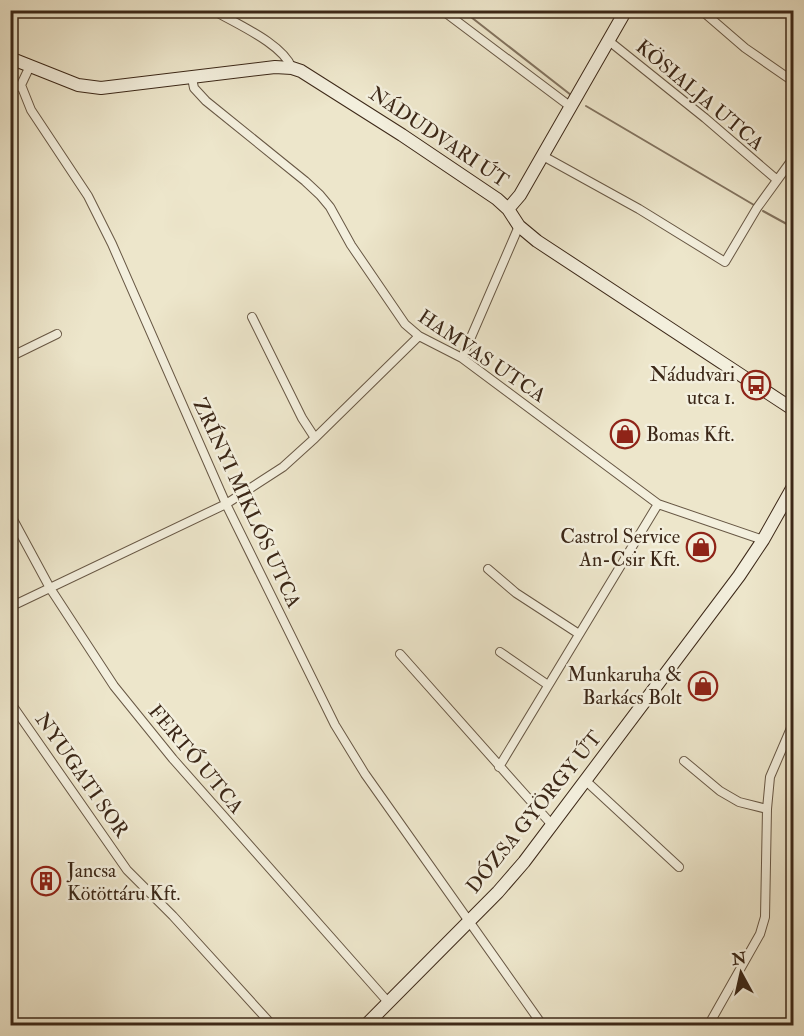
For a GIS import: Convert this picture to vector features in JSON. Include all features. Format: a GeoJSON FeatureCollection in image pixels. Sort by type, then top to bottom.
{"type":"FeatureCollection","features":[{"type":"Feature","properties":{"kind":"main road"},"geometry":{"type":"LineString","coordinates":[[508,209],[520,195],[626,10]]}},
{"type":"Feature","properties":{"kind":"main road","name":"NÁDUDVARI ÚT"},"geometry":{"type":"LineString","coordinates":[[10,58],[78,85],[101,88],[275,67],[292,68],[313,77],[497,199],[508,209],[519,226],[537,241],[794,410]]}},
{"type":"Feature","properties":{"kind":"main road","name":"DÓZSA GYÖRGY ÚT"},"geometry":{"type":"LineString","coordinates":[[365,1026],[498,892],[553,826],[726,593],[763,540],[792,492]]}},
{"type":"Feature","properties":{"kind":"street"},"geometry":{"type":"LineString","coordinates":[[213,10],[288,57],[292,68]]}},
{"type":"Feature","properties":{"kind":"street"},"geometry":{"type":"LineString","coordinates":[[442,10],[571,107]]}},
{"type":"Feature","properties":{"kind":"street"},"geometry":{"type":"LineString","coordinates":[[701,10],[745,48],[794,82]]}},
{"type":"Feature","properties":{"kind":"street","name":"KÖSIALJA UTCA"},"geometry":{"type":"LineString","coordinates":[[609,41],[776,179]]}},
{"type":"Feature","properties":{"kind":"street"},"geometry":{"type":"LineString","coordinates":[[10,90],[21,84],[30,66]]}},
{"type":"Feature","properties":{"kind":"street","name":"HAMVAS UTCA"},"geometry":{"type":"LineString","coordinates":[[192,78],[194,88],[206,101],[305,181],[330,207],[351,245],[391,304],[405,324],[418,336],[462,358],[658,504],[763,540]]}},
{"type":"Feature","properties":{"kind":"street","name":"ZRÍNYI MIKLÓS UTCA"},"geometry":{"type":"LineString","coordinates":[[21,84],[31,110],[88,196],[112,244],[226,504],[345,743],[479,938],[543,1026]]}},
{"type":"Feature","properties":{"kind":"street"},"geometry":{"type":"LineString","coordinates":[[543,156],[630,204],[725,262],[776,179],[794,157]]}},
{"type":"Feature","properties":{"kind":"street"},"geometry":{"type":"LineString","coordinates":[[462,358],[519,226]]}},
{"type":"Feature","properties":{"kind":"street"},"geometry":{"type":"LineString","coordinates":[[252,317],[302,418],[315,438]]}},
{"type":"Feature","properties":{"kind":"street"},"geometry":{"type":"LineString","coordinates":[[10,357],[57,333]]}},
{"type":"Feature","properties":{"kind":"street"},"geometry":{"type":"LineString","coordinates":[[10,607],[226,504],[283,467],[418,336]]}},
{"type":"Feature","properties":{"kind":"street"},"geometry":{"type":"LineString","coordinates":[[499,767],[658,504]]}},
{"type":"Feature","properties":{"kind":"street","name":"FERTŐ UTCA"},"geometry":{"type":"LineString","coordinates":[[10,514],[50,588],[114,686],[232,826],[388,1002]]}},
{"type":"Feature","properties":{"kind":"street"},"geometry":{"type":"LineString","coordinates":[[488,569],[516,593],[579,634]]}},
{"type":"Feature","properties":{"kind":"street"},"geometry":{"type":"LineString","coordinates":[[500,652],[548,685]]}},
{"type":"Feature","properties":{"kind":"street"},"geometry":{"type":"LineString","coordinates":[[400,654],[553,826]]}},
{"type":"Feature","properties":{"kind":"street","name":"NYUGATI SOR"},"geometry":{"type":"LineString","coordinates":[[10,702],[127,870],[173,916],[273,1026]]}},
{"type":"Feature","properties":{"kind":"street"},"geometry":{"type":"LineString","coordinates":[[708,1026],[760,934],[765,917],[767,810],[770,777],[794,721]]}},
{"type":"Feature","properties":{"kind":"street"},"geometry":{"type":"LineString","coordinates":[[684,761],[729,797],[767,810]]}},
{"type":"Feature","properties":{"kind":"street"},"geometry":{"type":"LineString","coordinates":[[586,782],[679,867]]}},
{"type":"Feature","properties":{"kind":"waterway"},"geometry":{"type":"LineString","coordinates":[[462,10],[571,95]]}},
{"type":"Feature","properties":{"kind":"waterway"},"geometry":{"type":"LineString","coordinates":[[586,106],[754,205]]}},
{"type":"Feature","properties":{"kind":"waterway"},"geometry":{"type":"LineString","coordinates":[[763,211],[794,228]]}},
{"type":"Feature","properties":{"kind":"place","name":"Nádudvari utca 1."},"geometry":{"type":"Point","coordinates":[756,385]}},
{"type":"Feature","properties":{"kind":"place","name":"Bomas Kft."},"geometry":{"type":"Point","coordinates":[625,434]}},
{"type":"Feature","properties":{"kind":"place","name":"Castrol Service An-Csir Kft."},"geometry":{"type":"Point","coordinates":[701,547]}},
{"type":"Feature","properties":{"kind":"place","name":"Munkaruha & Barkács Bolt"},"geometry":{"type":"Point","coordinates":[703,686]}},
{"type":"Feature","properties":{"kind":"place","name":"Jancsa Kötöttáru Kft."},"geometry":{"type":"Point","coordinates":[46,881]}}]}
